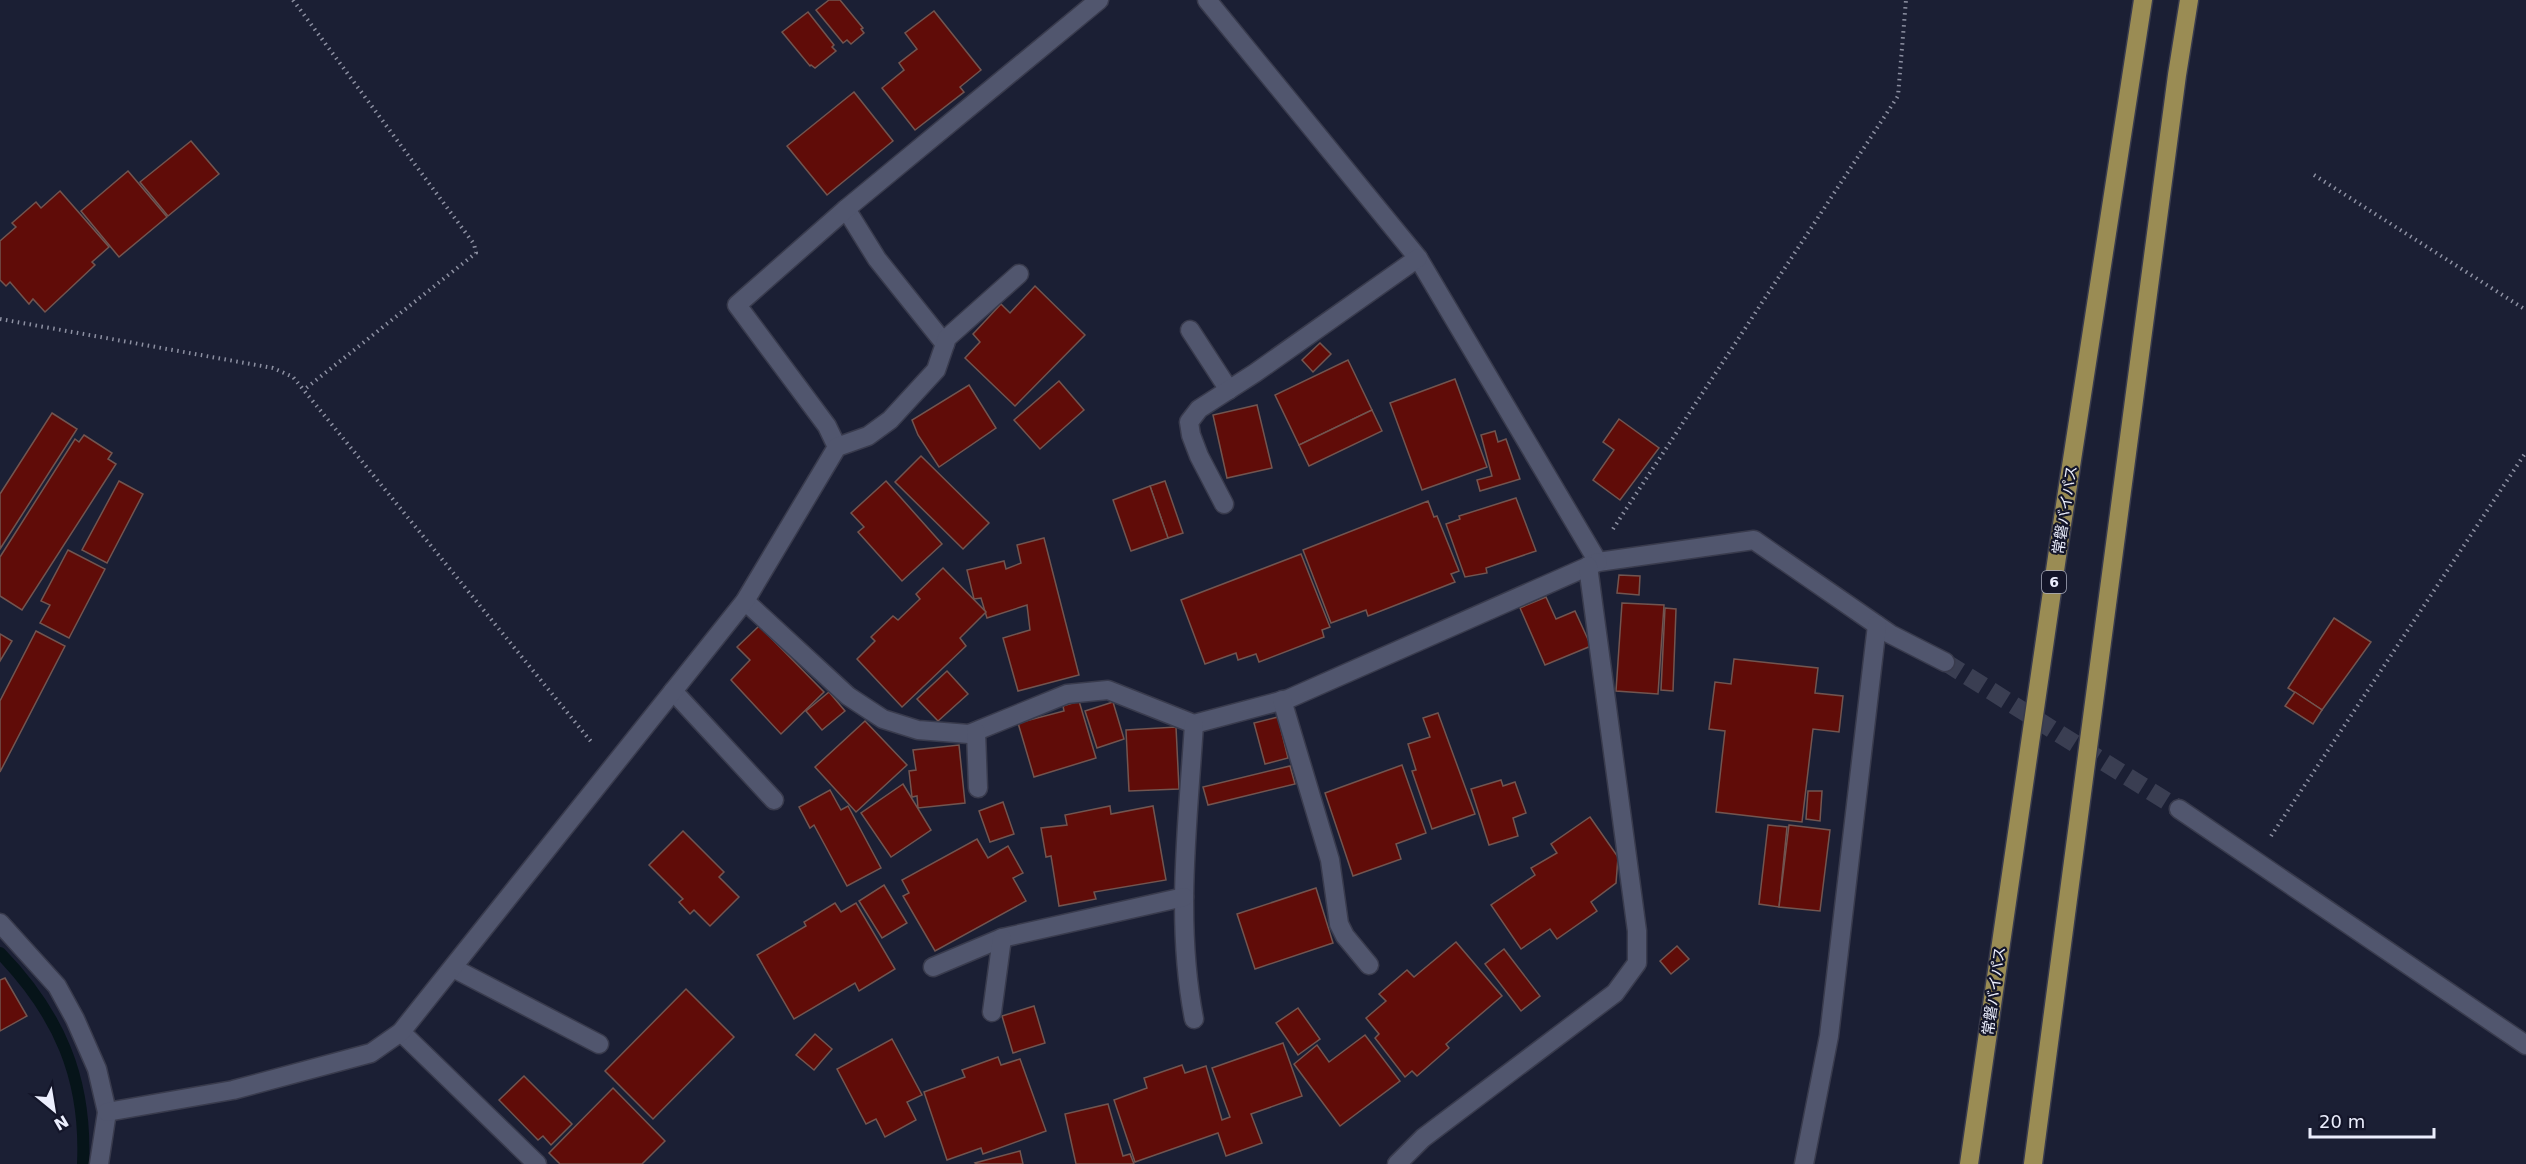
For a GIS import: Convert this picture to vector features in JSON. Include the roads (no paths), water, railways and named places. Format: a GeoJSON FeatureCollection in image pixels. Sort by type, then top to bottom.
{"type":"FeatureCollection","features":[{"type":"Feature","properties":{"kind":"highway","name":"常磐バイパス"},"geometry":{"type":"LineString","coordinates":[[1969,1164],[2057,557],[2143,0]]}},
{"type":"Feature","properties":{"kind":"highway"},"geometry":{"type":"LineString","coordinates":[[2034,1164],[2177,75],[2189,0]]}},
{"type":"Feature","properties":{"kind":"street"},"geometry":{"type":"LineString","coordinates":[[837,447],[827,426],[736,305],[846,209],[1099,0]]}},
{"type":"Feature","properties":{"kind":"street"},"geometry":{"type":"LineString","coordinates":[[1206,0],[1418,258],[1593,564],[1630,863],[1637,931],[1636,963],[1615,993],[1423,1138],[1396,1164]]}},
{"type":"Feature","properties":{"kind":"street"},"geometry":{"type":"LineString","coordinates":[[846,209],[877,259],[945,344]]}},
{"type":"Feature","properties":{"kind":"street"},"geometry":{"type":"LineString","coordinates":[[1224,504],[1199,456],[1191,435],[1189,422],[1199,409],[1418,258]]}},
{"type":"Feature","properties":{"kind":"street"},"geometry":{"type":"LineString","coordinates":[[107,1112],[233,1090],[370,1053],[401,1032],[745,601],[837,447],[868,436],[890,420],[936,370],[947,338],[1019,274]]}},
{"type":"Feature","properties":{"kind":"street"},"geometry":{"type":"LineString","coordinates":[[1190,330],[1229,390]]}},
{"type":"Feature","properties":{"kind":"street"},"geometry":{"type":"LineString","coordinates":[[745,601],[848,696],[883,719],[918,730],[969,734],[1067,694],[1108,690],[1194,724],[1281,700],[1593,564],[1754,540],[1877,625],[1945,662]]}},
{"type":"Feature","properties":{"kind":"street"},"geometry":{"type":"LineString","coordinates":[[1804,1164],[1829,1036],[1877,625]]}},
{"type":"Feature","properties":{"kind":"street"},"geometry":{"type":"LineString","coordinates":[[672,691],[774,800]]}},
{"type":"Feature","properties":{"kind":"street"},"geometry":{"type":"LineString","coordinates":[[1281,700],[1330,860],[1339,924],[1345,936],[1369,965]]}},
{"type":"Feature","properties":{"kind":"street"},"geometry":{"type":"LineString","coordinates":[[1194,724],[1184,897],[1188,987],[1194,1019]]}},
{"type":"Feature","properties":{"kind":"street"},"geometry":{"type":"LineString","coordinates":[[976,732],[978,788]]}},
{"type":"Feature","properties":{"kind":"street"},"geometry":{"type":"LineString","coordinates":[[2179,809],[2526,1045]]}},
{"type":"Feature","properties":{"kind":"street"},"geometry":{"type":"LineString","coordinates":[[933,967],[1002,938],[1184,897]]}},
{"type":"Feature","properties":{"kind":"street"},"geometry":{"type":"LineString","coordinates":[[0,922],[57,986],[97,1068],[107,1112],[99,1164]]}},
{"type":"Feature","properties":{"kind":"street"},"geometry":{"type":"LineString","coordinates":[[992,1012],[1002,938]]}},
{"type":"Feature","properties":{"kind":"street"},"geometry":{"type":"LineString","coordinates":[[453,968],[599,1044]]}},
{"type":"Feature","properties":{"kind":"street"},"geometry":{"type":"LineString","coordinates":[[401,1032],[537,1164]]}},
{"type":"Feature","properties":{"kind":"waterway"},"geometry":{"type":"LineString","coordinates":[[0,953],[21,976],[38,1000],[65,1049],[80,1103],[83,1164]]}},
{"type":"Feature","properties":{"kind":"tunnel"},"geometry":{"type":"LineString","coordinates":[[1945,662],[2179,809]]}}]}
